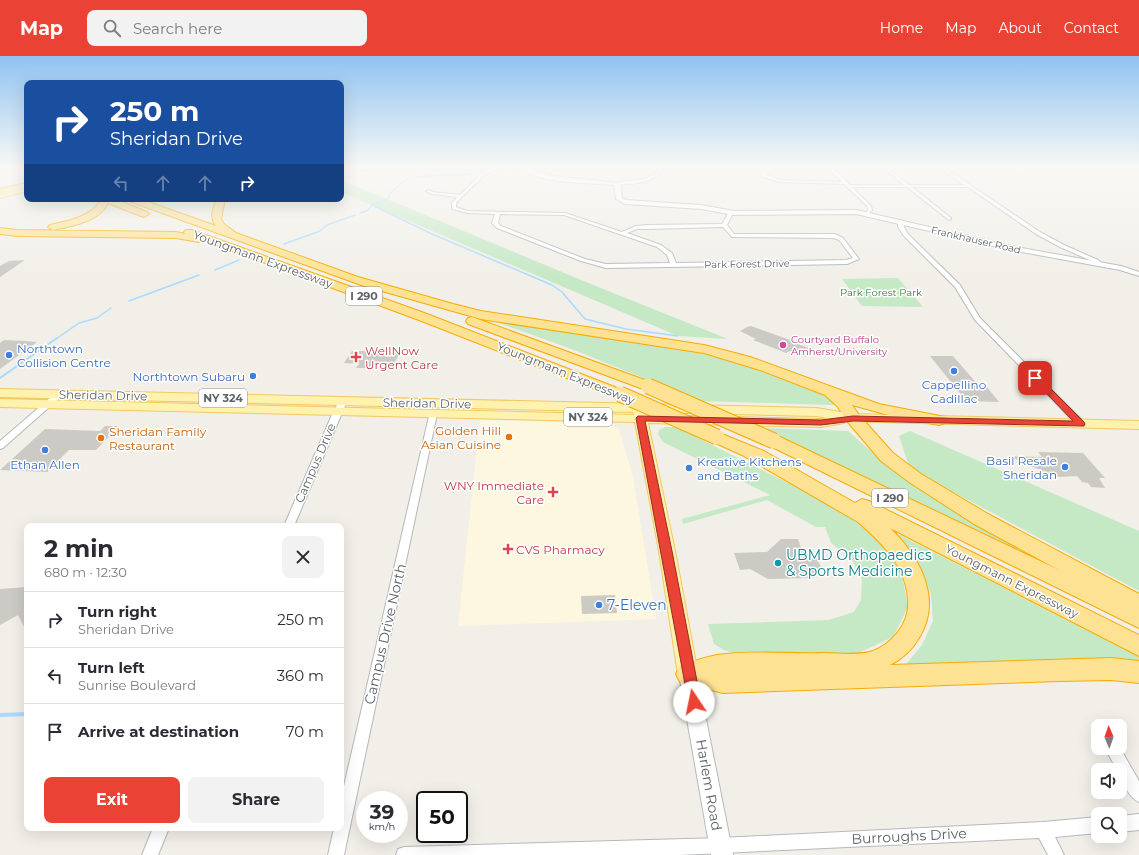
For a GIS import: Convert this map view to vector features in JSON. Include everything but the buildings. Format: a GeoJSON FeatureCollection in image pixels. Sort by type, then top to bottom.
{"type":"FeatureCollection","features":[{"type":"Feature","properties":{"kind":"highway"},"geometry":{"type":"LineString","coordinates":[[0,227],[17,231],[71,223],[92,215],[101,208],[104,203]]}},
{"type":"Feature","properties":{"kind":"highway","name":"Youngmann Expressway"},"geometry":{"type":"LineString","coordinates":[[118,203],[216,243],[423,317],[620,394],[747,450],[973,560],[1139,646]]}},
{"type":"Feature","properties":{"kind":"highway","name":"Youngmann Expressway"},"geometry":{"type":"LineString","coordinates":[[144,203],[648,386],[774,441],[1139,619]]}},
{"type":"Feature","properties":{"kind":"highway"},"geometry":{"type":"LineString","coordinates":[[220,203],[215,218],[216,221],[224,229],[242,239]]}},
{"type":"Feature","properties":{"kind":"highway"},"geometry":{"type":"LineString","coordinates":[[0,231],[24,233],[176,235],[216,243]]}},
{"type":"Feature","properties":{"kind":"highway"},"geometry":{"type":"LineString","coordinates":[[358,280],[481,315],[704,349],[731,355],[766,366],[875,407],[939,420]]}},
{"type":"Feature","properties":{"kind":"highway"},"geometry":{"type":"LineString","coordinates":[[824,389],[840,400],[853,418],[887,457],[939,494],[1139,604]]}},
{"type":"Feature","properties":{"kind":"highway"},"geometry":{"type":"LineString","coordinates":[[688,674],[719,665],[849,664],[878,660],[899,648],[914,628],[920,608],[918,590],[905,557],[879,528],[864,517],[747,450]]}},
{"type":"Feature","properties":{"kind":"highway"},"geometry":{"type":"LineString","coordinates":[[688,674],[723,682],[1059,670],[1111,669],[1139,672]]}},
{"type":"Feature","properties":{"kind":"main road","name":"Sheridan Drive"},"geometry":{"type":"LineString","coordinates":[[0,393],[60,394],[341,406],[433,414],[639,413]]}},
{"type":"Feature","properties":{"kind":"main road","name":"Sheridan Drive"},"geometry":{"type":"LineString","coordinates":[[0,403],[341,406],[639,413],[821,423],[853,418],[1139,425]]}},
{"type":"Feature","properties":{"kind":"main road","name":"Harlem Road"},"geometry":{"type":"LineString","coordinates":[[639,413],[674,586],[688,674],[721,850]]}},
{"type":"Feature","properties":{"kind":"street"},"geometry":{"type":"LineString","coordinates":[[454,203],[456,209],[467,212],[565,214],[664,248],[670,254],[674,265]]}},
{"type":"Feature","properties":{"kind":"street","name":"Frankhauser Road"},"geometry":{"type":"LineString","coordinates":[[645,203],[701,207],[731,213],[850,211],[1019,250],[1123,268],[1139,274]]}},
{"type":"Feature","properties":{"kind":"street"},"geometry":{"type":"LineString","coordinates":[[866,203],[870,210],[867,214]]}},
{"type":"Feature","properties":{"kind":"street"},"geometry":{"type":"LineString","coordinates":[[928,203],[948,219]]}},
{"type":"Feature","properties":{"kind":"street"},"geometry":{"type":"LineString","coordinates":[[994,203],[1038,233],[1062,246],[1096,261],[1099,264]]}},
{"type":"Feature","properties":{"kind":"street","name":"Park Forest Drive"},"geometry":{"type":"LineString","coordinates":[[498,212],[495,223],[498,227],[590,263],[615,266],[847,262],[856,259],[841,239],[835,236],[739,236],[729,233],[724,225]]}},
{"type":"Feature","properties":{"kind":"street"},"geometry":{"type":"LineString","coordinates":[[623,233],[647,226],[724,225],[731,213]]}},
{"type":"Feature","properties":{"kind":"street"},"geometry":{"type":"LineString","coordinates":[[901,222],[901,227],[906,235],[958,286],[978,319],[1081,424]]}},
{"type":"Feature","properties":{"kind":"street"},"geometry":{"type":"LineString","coordinates":[[0,446],[60,394]]}},
{"type":"Feature","properties":{"kind":"street","name":"Campus Drive"},"geometry":{"type":"LineString","coordinates":[[290,523],[341,406]]}},
{"type":"Feature","properties":{"kind":"street","name":"Campus Drive North"},"geometry":{"type":"LineString","coordinates":[[344,819],[433,414]]}},
{"type":"Feature","properties":{"kind":"street"},"geometry":{"type":"LineString","coordinates":[[1116,755],[1139,795]]}},
{"type":"Feature","properties":{"kind":"street"},"geometry":{"type":"LineString","coordinates":[[1127,823],[1139,822]]}},
{"type":"Feature","properties":{"kind":"street","name":"Burroughs Drive"},"geometry":{"type":"LineString","coordinates":[[404,855],[721,850],[1043,830],[1091,826]]}},
{"type":"Feature","properties":{"kind":"street"},"geometry":{"type":"LineString","coordinates":[[1043,830],[1056,855]]}},
{"type":"Feature","properties":{"kind":"street"},"geometry":{"type":"LineString","coordinates":[[150,855],[160,831]]}},
{"type":"Feature","properties":{"kind":"street","name":"Campus Drive North"},"geometry":{"type":"LineString","coordinates":[[336,855],[341,831]]}},
{"type":"Feature","properties":{"kind":"shaded area"},"geometry":{"type":"Polygon","coordinates":[[[480,420],[610,424],[619,429],[633,477],[656,619],[458,626],[480,420]]]}},
{"type":"Feature","properties":{"kind":"green space"},"geometry":{"type":"Polygon","coordinates":[[[367,203],[397,203],[728,339],[678,336],[367,203]]]}},
{"type":"Feature","properties":{"kind":"green space","name":"Park Forest Park"},"geometry":{"type":"Polygon","coordinates":[[[898,278],[923,307],[862,306],[842,279],[898,278]]]}},
{"type":"Feature","properties":{"kind":"green space"},"geometry":{"type":"Polygon","coordinates":[[[482,317],[714,353],[832,396],[838,402],[833,405],[700,401],[569,348],[482,317]]]}},
{"type":"Feature","properties":{"kind":"green space"},"geometry":{"type":"Polygon","coordinates":[[[665,427],[674,427],[684,431],[848,513],[874,533],[900,565],[908,607],[893,637],[858,653],[737,654],[724,650],[714,644],[708,624],[829,620],[854,612],[861,600],[862,579],[852,560],[831,543],[825,527],[816,527],[767,500],[683,524],[682,519],[770,495],[663,442],[658,434],[659,430],[665,427]]]}},
{"type":"Feature","properties":{"kind":"green space"},"geometry":{"type":"Polygon","coordinates":[[[761,428],[848,431],[889,467],[921,489],[1104,590],[761,428]]]}},
{"type":"Feature","properties":{"kind":"green space"},"geometry":{"type":"Polygon","coordinates":[[[910,431],[1139,531],[1139,591],[910,469],[899,436],[910,431]]]}},
{"type":"Feature","properties":{"kind":"green space"},"geometry":{"type":"Polygon","coordinates":[[[888,529],[1139,657],[1139,667],[903,668],[922,645],[933,621],[931,595],[921,567],[888,529]]]}},
{"type":"Feature","properties":{"kind":"waterway"},"geometry":{"type":"LineString","coordinates":[[372,205],[376,203]]}},
{"type":"Feature","properties":{"kind":"waterway"},"geometry":{"type":"LineString","coordinates":[[361,213],[368,210],[372,205]]}},
{"type":"Feature","properties":{"kind":"waterway"},"geometry":{"type":"LineString","coordinates":[[372,205],[432,234],[552,285],[562,292],[585,319],[626,329],[678,336]]}},
{"type":"Feature","properties":{"kind":"waterway"},"geometry":{"type":"LineString","coordinates":[[284,244],[320,231],[327,225],[355,215]]}},
{"type":"Feature","properties":{"kind":"waterway"},"geometry":{"type":"LineString","coordinates":[[215,270],[239,260]]}},
{"type":"Feature","properties":{"kind":"waterway"},"geometry":{"type":"LineString","coordinates":[[129,301],[199,275]]}},
{"type":"Feature","properties":{"kind":"waterway"},"geometry":{"type":"LineString","coordinates":[[56,339],[79,323],[97,318],[111,308]]}},
{"type":"Feature","properties":{"kind":"waterway"},"geometry":{"type":"LineString","coordinates":[[0,378],[57,338]]}},
{"type":"Feature","properties":{"kind":"waterway"},"geometry":{"type":"LineString","coordinates":[[0,715],[24,714]]}},
{"type":"Feature","properties":{"kind":"place","name":"Courtyard Buffalo Amherst/University"},"geometry":{"type":"Point","coordinates":[783,345]}},
{"type":"Feature","properties":{"kind":"place","name":"Northtown Collision Centre"},"geometry":{"type":"Point","coordinates":[9,355]}},
{"type":"Feature","properties":{"kind":"place","name":"WellNow Urgent Care"},"geometry":{"type":"Point","coordinates":[356,357]}},
{"type":"Feature","properties":{"kind":"place","name":"Cappellino Cadillac"},"geometry":{"type":"Point","coordinates":[954,371]}},
{"type":"Feature","properties":{"kind":"place","name":"Northtown Subaru"},"geometry":{"type":"Point","coordinates":[253,376]}},
{"type":"Feature","properties":{"kind":"place","name":"Golden Hill Asian Cuisine"},"geometry":{"type":"Point","coordinates":[509,437]}},
{"type":"Feature","properties":{"kind":"place","name":"Sheridan Family Restaurant"},"geometry":{"type":"Point","coordinates":[101,438]}},
{"type":"Feature","properties":{"kind":"place","name":"Ethan Allen"},"geometry":{"type":"Point","coordinates":[45,450]}},
{"type":"Feature","properties":{"kind":"place","name":"Basil Resale Sheridan"},"geometry":{"type":"Point","coordinates":[1065,467]}},
{"type":"Feature","properties":{"kind":"place","name":"Kreative Kitchens and Baths"},"geometry":{"type":"Point","coordinates":[689,468]}},
{"type":"Feature","properties":{"kind":"place","name":"WNY Immediate Care"},"geometry":{"type":"Point","coordinates":[553,492]}},
{"type":"Feature","properties":{"kind":"place","name":"CVS Pharmacy"},"geometry":{"type":"Point","coordinates":[508,549]}},
{"type":"Feature","properties":{"kind":"place","name":"UBMD Orthopaedics & Sports Medicine"},"geometry":{"type":"Point","coordinates":[778,563]}},
{"type":"Feature","properties":{"kind":"place","name":"7-Eleven"},"geometry":{"type":"Point","coordinates":[599,605]}},
{"type":"Feature","properties":{"kind":"route"},"geometry":{"type":"LineString","coordinates":[[694,702],[674,586],[640,418],[821,423],[853,418],[1081,424],[1035,378]]}}]}
